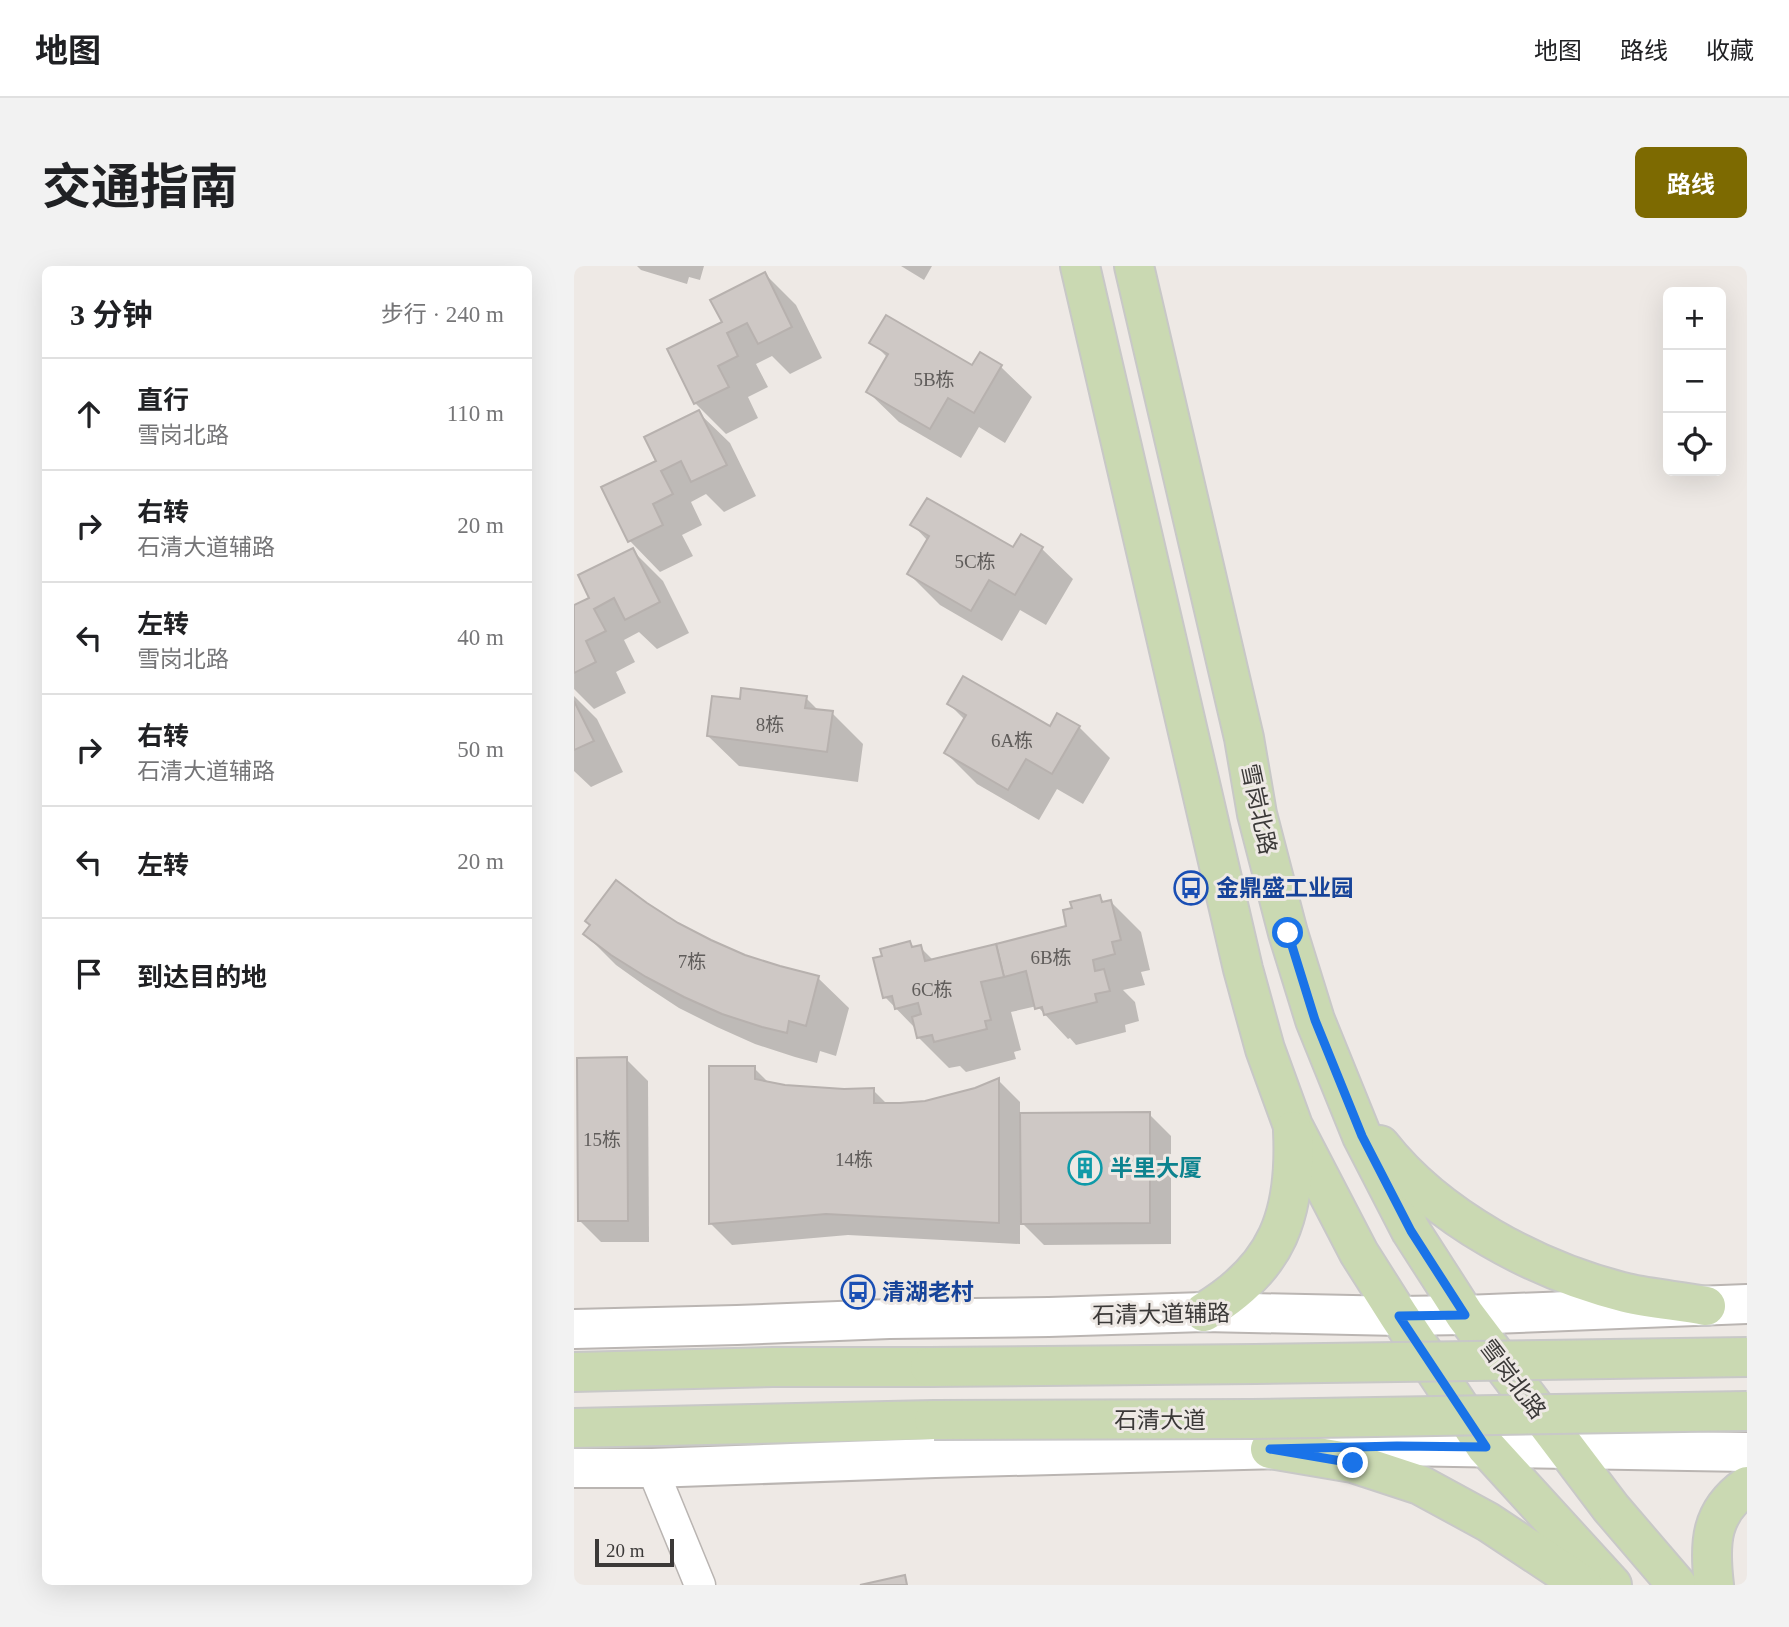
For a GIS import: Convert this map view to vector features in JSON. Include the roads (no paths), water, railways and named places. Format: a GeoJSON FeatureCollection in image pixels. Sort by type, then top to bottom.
{"type":"FeatureCollection","features":[{"type":"Feature","properties":{"kind":"main road"},"geometry":{"type":"LineString","coordinates":[[1080,266],[1243,969],[1265,1049],[1293,1126],[1359,1252],[1486,1447],[1612,1585]]}},
{"type":"Feature","properties":{"kind":"main road","name":"雪岗北路"},"geometry":{"type":"LineString","coordinates":[[1133,266],[1244,737],[1261,827],[1288,933],[1315,1020],[1349,1105],[1411,1231],[1465,1315],[1611,1508],[1677,1585]]}},
{"type":"Feature","properties":{"kind":"main road"},"geometry":{"type":"LineString","coordinates":[[1349,1105],[1387,1154],[1432,1198],[1483,1233],[1530,1259],[1577,1279],[1628,1293],[1706,1306]]}},
{"type":"Feature","properties":{"kind":"main road"},"geometry":{"type":"LineString","coordinates":[[1205,1312],[1225,1300],[1244,1283],[1278,1240],[1292,1187],[1293,1126]]}},
{"type":"Feature","properties":{"kind":"main road","name":"石清大道辅路"},"geometry":{"type":"LineString","coordinates":[[574,1329],[1205,1312],[1465,1315],[1747,1304]]}},
{"type":"Feature","properties":{"kind":"main road"},"geometry":{"type":"LineString","coordinates":[[574,1372],[773,1367],[1228,1365],[1747,1357]]}},
{"type":"Feature","properties":{"kind":"main road","name":"石清大道"},"geometry":{"type":"LineString","coordinates":[[574,1428],[934,1420],[1252,1419],[1747,1411]]}},
{"type":"Feature","properties":{"kind":"main road"},"geometry":{"type":"LineString","coordinates":[[574,1468],[1397,1446],[1747,1452]]}},
{"type":"Feature","properties":{"kind":"main road"},"geometry":{"type":"LineString","coordinates":[[1270,1449],[1353,1463],[1420,1485],[1488,1522],[1583,1585]]}},
{"type":"Feature","properties":{"kind":"main road"},"geometry":{"type":"LineString","coordinates":[[1714,1585],[1712,1541],[1719,1515],[1731,1497],[1747,1486]]}},
{"type":"Feature","properties":{"kind":"street"},"geometry":{"type":"LineString","coordinates":[[652,1468],[700,1585]]}},
{"type":"Feature","properties":{"kind":"place","name":"金鼎盛工业园"},"geometry":{"type":"Point","coordinates":[1191,888]}},
{"type":"Feature","properties":{"kind":"place","name":"半里大厦"},"geometry":{"type":"Point","coordinates":[1085,1168]}},
{"type":"Feature","properties":{"kind":"place","name":"清湖老村"},"geometry":{"type":"Point","coordinates":[858,1292]}}]}
